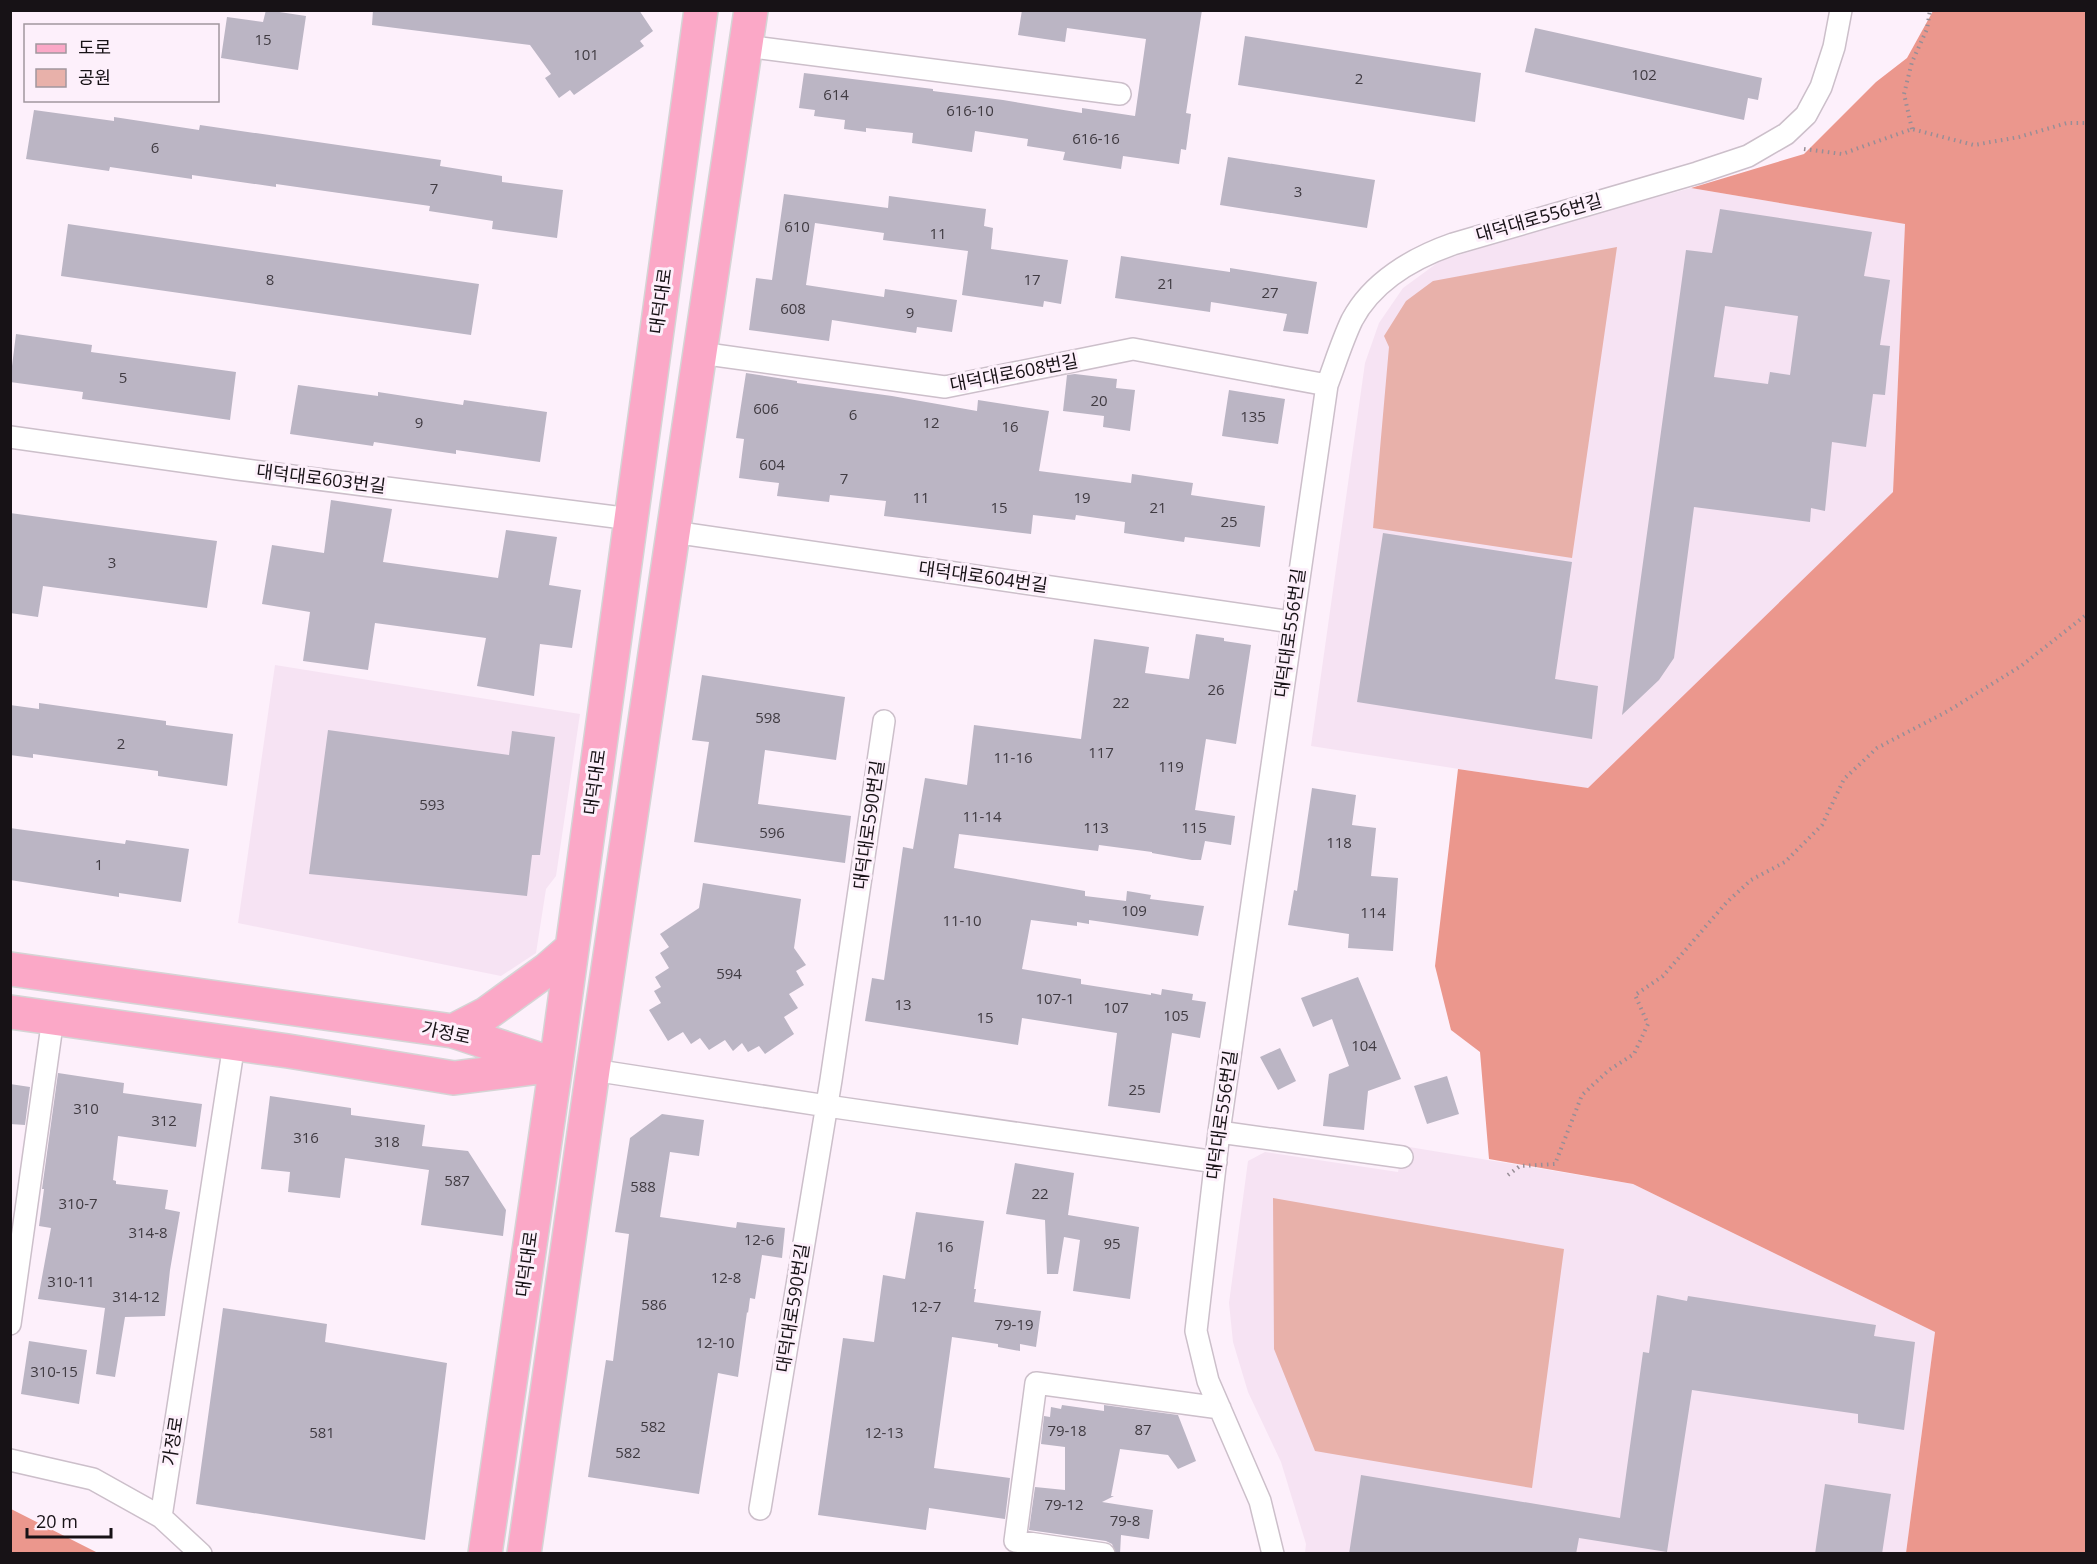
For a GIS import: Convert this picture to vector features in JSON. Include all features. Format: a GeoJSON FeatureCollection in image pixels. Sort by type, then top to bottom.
{"type":"FeatureCollection","features":[{"type":"Feature","properties":{"kind":"main road","name":"대덕대로"},"geometry":{"type":"LineString","coordinates":[[486,1554],[556,1065],[701,10]]}},
{"type":"Feature","properties":{"kind":"main road"},"geometry":{"type":"LineString","coordinates":[[524,1554],[593,1070],[751,10]]}},
{"type":"Feature","properties":{"kind":"main road"},"geometry":{"type":"LineString","coordinates":[[453,1031],[486,1014],[548,969],[572,948]]}},
{"type":"Feature","properties":{"kind":"main road","name":"가정로"},"geometry":{"type":"LineString","coordinates":[[10,969],[453,1031],[556,1065]]}},
{"type":"Feature","properties":{"kind":"main road"},"geometry":{"type":"LineString","coordinates":[[10,1012],[454,1078],[556,1065]]}},
{"type":"Feature","properties":{"kind":"street","name":"대덕대로556번길"},"geometry":{"type":"LineString","coordinates":[[1273,1554],[1260,1501],[1208,1381],[1196,1331],[1219,1132],[1327,385],[1352,320],[1365,301],[1403,266],[1425,254],[1464,240],[1697,173],[1748,156],[1786,134],[1806,115],[1829,69],[1841,10]]}},
{"type":"Feature","properties":{"kind":"street"},"geometry":{"type":"LineString","coordinates":[[746,46],[1120,94]]}},
{"type":"Feature","properties":{"kind":"street","name":"대덕대로608번길"},"geometry":{"type":"LineString","coordinates":[[700,353],[945,387],[1133,349],[1327,385]]}},
{"type":"Feature","properties":{"kind":"street","name":"대덕대로603번길"},"geometry":{"type":"LineString","coordinates":[[10,437],[226,468],[631,519]]}},
{"type":"Feature","properties":{"kind":"street","name":"대덕대로604번길"},"geometry":{"type":"LineString","coordinates":[[673,532],[1292,622]]}},
{"type":"Feature","properties":{"kind":"street","name":"대덕대로590번길"},"geometry":{"type":"LineString","coordinates":[[760,1509],[827,1106],[884,721]]}},
{"type":"Feature","properties":{"kind":"street"},"geometry":{"type":"LineString","coordinates":[[10,1324],[53,1018]]}},
{"type":"Feature","properties":{"kind":"street","name":"가정로"},"geometry":{"type":"LineString","coordinates":[[161,1517],[234,1044]]}},
{"type":"Feature","properties":{"kind":"street"},"geometry":{"type":"LineString","coordinates":[[593,1070],[1216,1162]]}},
{"type":"Feature","properties":{"kind":"street"},"geometry":{"type":"LineString","coordinates":[[1219,1132],[1402,1157]]}},
{"type":"Feature","properties":{"kind":"street"},"geometry":{"type":"LineString","coordinates":[[1104,1554],[1014,1541],[1036,1383],[1220,1408]]}},
{"type":"Feature","properties":{"kind":"street"},"geometry":{"type":"LineString","coordinates":[[10,1460],[93,1479],[161,1517],[201,1554]]}},
{"type":"Feature","properties":{"kind":"path"},"geometry":{"type":"LineString","coordinates":[[1912,129],[1904,94],[1912,62],[1927,29],[1930,10]]}},
{"type":"Feature","properties":{"kind":"path"},"geometry":{"type":"LineString","coordinates":[[1762,148],[1784,146],[1842,154],[1912,129],[1974,145],[2019,137],[2067,123],[2086,123]]}},
{"type":"Feature","properties":{"kind":"path"},"geometry":{"type":"LineString","coordinates":[[1508,1175],[1520,1166],[1555,1164],[1582,1095],[1609,1070],[1634,1054],[1648,1024],[1635,995],[1663,976],[1726,903],[1751,880],[1785,862],[1822,825],[1844,779],[1877,748],[1948,711],[2012,671],[2086,615]]}},
{"type":"Feature","properties":{"kind":"shaded area"},"geometry":{"type":"Polygon","coordinates":[[[1933,11],[2086,11],[2086,1553],[1906,1553],[1935,1332],[1633,1184],[1489,1159],[1480,1052],[1451,1030],[1435,966],[1458,769],[1588,788],[1893,492],[1905,224],[1691,188],[1804,154],[1876,82],[1907,58],[1933,11]]]}},
{"type":"Feature","properties":{"kind":"shaded area"},"geometry":{"type":"Polygon","coordinates":[[[1691,188],[1905,224],[1893,492],[1588,789],[1311,746],[1365,363],[1379,323],[1403,288],[1440,261],[1568,221],[1691,188]]]}},
{"type":"Feature","properties":{"kind":"shaded area"},"geometry":{"type":"Polygon","coordinates":[[[275,665],[580,714],[556,876],[546,889],[536,953],[501,976],[238,923],[275,665]]]}},
{"type":"Feature","properties":{"kind":"shaded area"},"geometry":{"type":"Polygon","coordinates":[[[1403,1146],[1633,1184],[1935,1332],[1906,1553],[1305,1553],[1306,1544],[1281,1462],[1248,1392],[1233,1342],[1229,1303],[1248,1161],[1265,1152],[1398,1172],[1403,1146]]]}},
{"type":"Feature","properties":{"kind":"shaded area"},"geometry":{"type":"Polygon","coordinates":[[[11,1509],[98,1553],[11,1553],[11,1509]]]}},
{"type":"Feature","properties":{"kind":"green space"},"geometry":{"type":"Polygon","coordinates":[[[1617,247],[1572,558],[1373,528],[1389,347],[1384,336],[1406,301],[1433,281],[1617,247]]]}},
{"type":"Feature","properties":{"kind":"green space"},"geometry":{"type":"Polygon","coordinates":[[[1273,1198],[1564,1249],[1532,1488],[1315,1451],[1274,1349],[1273,1198]]]}},
{"type":"Feature","properties":{"kind":"building"},"geometry":{"type":"Polygon","coordinates":[[[266,10],[306,16],[298,70],[221,58],[227,17],[263,22],[266,10]]]}},
{"type":"Feature","properties":{"kind":"building"},"geometry":{"type":"Polygon","coordinates":[[[373,10],[639,10],[653,31],[640,41],[644,46],[574,95],[570,90],[559,98],[545,78],[551,74],[530,45],[372,25],[373,10]]]}},
{"type":"Feature","properties":{"kind":"building"},"geometry":{"type":"Polygon","coordinates":[[[1022,10],[1202,10],[1186,113],[1191,114],[1186,150],[1181,149],[1179,164],[1123,156],[1121,169],[1063,160],[1065,152],[1027,146],[1028,139],[975,131],[972,152],[912,143],[913,133],[866,128],[866,132],[844,129],[845,120],[814,116],[815,110],[799,108],[804,73],[933,89],[933,91],[1082,113],[1082,108],[1135,116],[1146,39],[1067,28],[1065,42],[1018,35],[1022,10]]]}},
{"type":"Feature","properties":{"kind":"building"},"geometry":{"type":"Polygon","coordinates":[[[1535,28],[1762,78],[1758,100],[1748,98],[1744,120],[1525,72],[1535,28]]]}},
{"type":"Feature","properties":{"kind":"building"},"geometry":{"type":"Polygon","coordinates":[[[1245,36],[1481,73],[1475,122],[1238,85],[1245,36]]]}},
{"type":"Feature","properties":{"kind":"building"},"geometry":{"type":"Polygon","coordinates":[[[34,110],[114,121],[114,117],[199,130],[200,125],[441,160],[440,166],[502,176],[502,182],[563,190],[557,238],[492,229],[493,221],[429,211],[430,206],[276,184],[276,187],[192,175],[192,179],[110,167],[109,171],[26,159],[34,110]]]}},
{"type":"Feature","properties":{"kind":"building"},"geometry":{"type":"Polygon","coordinates":[[[1228,157],[1375,180],[1367,228],[1220,205],[1228,157]]]}},
{"type":"Feature","properties":{"kind":"building"},"geometry":{"type":"Polygon","coordinates":[[[784,194],[888,208],[889,196],[986,209],[984,226],[993,228],[991,249],[1068,260],[1061,304],[1044,301],[1043,307],[962,295],[968,251],[883,240],[884,233],[815,223],[806,285],[884,297],[885,289],[957,300],[952,332],[917,327],[916,333],[832,320],[829,341],[749,330],[756,278],[772,280],[784,194]]]}},
{"type":"Feature","properties":{"kind":"building"},"geometry":{"type":"Polygon","coordinates":[[[1720,209],[1872,232],[1864,276],[1890,280],[1880,345],[1890,346],[1885,395],[1873,394],[1866,447],[1832,442],[1825,511],[1811,508],[1810,522],[1694,507],[1674,658],[1659,680],[1622,715],[1686,250],[1712,253],[1720,209]],[[1725,306],[1714,377],[1768,384],[1770,372],[1790,375],[1798,316],[1725,306]]]}},
{"type":"Feature","properties":{"kind":"building"},"geometry":{"type":"Polygon","coordinates":[[[68,224],[479,284],[471,335],[61,276],[68,224]]]}},
{"type":"Feature","properties":{"kind":"building"},"geometry":{"type":"Polygon","coordinates":[[[1121,256],[1230,272],[1230,268],[1317,282],[1308,334],[1283,331],[1287,314],[1211,302],[1210,312],[1115,298],[1121,256]]]}},
{"type":"Feature","properties":{"kind":"building"},"geometry":{"type":"Polygon","coordinates":[[[16,334],[92,345],[91,352],[236,372],[230,420],[82,399],[83,392],[10,382],[16,334]]]}},
{"type":"Feature","properties":{"kind":"building"},"geometry":{"type":"Polygon","coordinates":[[[746,373],[977,411],[978,400],[1049,411],[1039,471],[1131,483],[1132,474],[1193,483],[1191,495],[1265,506],[1260,547],[1185,537],[1184,542],[1124,533],[1125,522],[1076,515],[1075,520],[1033,515],[1031,534],[884,516],[886,501],[830,495],[829,502],[777,496],[779,483],[739,478],[744,439],[736,438],[746,373]]]}},
{"type":"Feature","properties":{"kind":"building"},"geometry":{"type":"Polygon","coordinates":[[[1067,375],[1117,379],[1116,388],[1135,390],[1130,431],[1103,427],[1104,416],[1063,411],[1067,375]]]}},
{"type":"Feature","properties":{"kind":"building"},"geometry":{"type":"Polygon","coordinates":[[[298,385],[378,396],[378,392],[463,405],[464,400],[547,412],[540,462],[456,450],[456,454],[374,442],[373,446],[290,434],[298,385]]]}},
{"type":"Feature","properties":{"kind":"building"},"geometry":{"type":"Polygon","coordinates":[[[1229,390],[1285,399],[1278,444],[1222,436],[1229,390]]]}},
{"type":"Feature","properties":{"kind":"building"},"geometry":{"type":"Polygon","coordinates":[[[331,500],[392,509],[383,562],[498,578],[506,530],[557,537],[549,585],[581,590],[572,648],[540,644],[534,696],[477,686],[486,638],[375,623],[368,670],[303,661],[310,612],[262,604],[272,545],[324,553],[331,500]]]}},
{"type":"Feature","properties":{"kind":"building"},"geometry":{"type":"Polygon","coordinates":[[[10,513],[217,541],[207,608],[43,586],[38,617],[10,613],[10,513]]]}},
{"type":"Feature","properties":{"kind":"building"},"geometry":{"type":"Polygon","coordinates":[[[1383,533],[1572,562],[1555,679],[1598,686],[1592,739],[1357,702],[1383,533]]]}},
{"type":"Feature","properties":{"kind":"building"},"geometry":{"type":"Polygon","coordinates":[[[1196,634],[1251,645],[1236,744],[1206,739],[1195,810],[1235,816],[1231,845],[1205,841],[1201,860],[1192,860],[1099,845],[1098,851],[959,834],[954,868],[1085,891],[1085,896],[1126,901],[1127,891],[1151,895],[1150,899],[1204,906],[1198,936],[1089,920],[1089,924],[1077,922],[1077,926],[1031,920],[1022,969],[1081,979],[1081,984],[1151,995],[1151,993],[1161,995],[1162,989],[1193,994],[1192,1000],[1206,1002],[1200,1038],[1172,1033],[1160,1113],[1108,1106],[1117,1033],[1022,1018],[1018,1045],[865,1021],[872,978],[884,980],[903,847],[913,849],[925,778],[967,785],[974,725],[1081,739],[1094,639],[1149,647],[1145,673],[1189,679],[1196,634]]]}},
{"type":"Feature","properties":{"kind":"building"},"geometry":{"type":"Polygon","coordinates":[[[702,675],[845,697],[836,760],[765,750],[758,804],[851,816],[845,863],[694,842],[709,742],[692,740],[702,675]]]}},
{"type":"Feature","properties":{"kind":"building"},"geometry":{"type":"Polygon","coordinates":[[[39,703],[166,721],[166,725],[233,734],[227,786],[158,776],[158,771],[33,754],[33,758],[10,755],[10,705],[39,709],[39,703]]]}},
{"type":"Feature","properties":{"kind":"building"},"geometry":{"type":"Polygon","coordinates":[[[328,730],[509,755],[512,731],[555,737],[540,855],[532,855],[527,896],[309,874],[328,730]]]}},
{"type":"Feature","properties":{"kind":"building"},"geometry":{"type":"Polygon","coordinates":[[[1312,788],[1356,795],[1352,825],[1376,828],[1371,876],[1398,878],[1393,951],[1348,948],[1349,934],[1288,925],[1294,890],[1297,891],[1312,788]]]}},
{"type":"Feature","properties":{"kind":"building"},"geometry":{"type":"Polygon","coordinates":[[[10,828],[125,844],[126,840],[189,849],[181,902],[119,893],[119,897],[10,880],[10,828]]]}},
{"type":"Feature","properties":{"kind":"building"},"geometry":{"type":"Polygon","coordinates":[[[703,883],[801,899],[794,948],[806,965],[796,971],[804,985],[789,994],[798,1008],[784,1017],[794,1034],[765,1054],[759,1046],[748,1052],[742,1043],[733,1051],[725,1040],[709,1050],[700,1038],[691,1044],[683,1032],[668,1041],[649,1010],[661,1003],[654,991],[661,987],[655,977],[669,968],[660,953],[669,947],[660,934],[699,908],[703,883]]]}},
{"type":"Feature","properties":{"kind":"building"},"geometry":{"type":"Polygon","coordinates":[[[1358,977],[1401,1079],[1368,1091],[1364,1130],[1323,1126],[1329,1074],[1349,1066],[1332,1019],[1313,1027],[1301,998],[1358,977]]]}},
{"type":"Feature","properties":{"kind":"building"},"geometry":{"type":"Polygon","coordinates":[[[1280,1048],[1296,1081],[1278,1090],[1260,1057],[1280,1048]]]}},
{"type":"Feature","properties":{"kind":"building"},"geometry":{"type":"Polygon","coordinates":[[[58,1073],[124,1083],[123,1093],[202,1104],[196,1147],[118,1136],[113,1180],[116,1184],[168,1190],[165,1209],[180,1212],[165,1316],[125,1317],[115,1377],[96,1374],[105,1308],[38,1299],[51,1228],[39,1226],[58,1073]]]}},
{"type":"Feature","properties":{"kind":"building"},"geometry":{"type":"Polygon","coordinates":[[[1447,1076],[1459,1114],[1427,1124],[1414,1086],[1447,1076]]]}},
{"type":"Feature","properties":{"kind":"building"},"geometry":{"type":"Polygon","coordinates":[[[10,1084],[30,1087],[25,1125],[10,1124],[10,1084]]]}},
{"type":"Feature","properties":{"kind":"building"},"geometry":{"type":"Polygon","coordinates":[[[270,1096],[351,1108],[351,1115],[425,1125],[422,1146],[468,1151],[506,1210],[503,1236],[421,1225],[429,1170],[345,1158],[340,1198],[288,1192],[290,1172],[261,1169],[270,1096]]]}},
{"type":"Feature","properties":{"kind":"building"},"geometry":{"type":"Polygon","coordinates":[[[662,1114],[704,1120],[699,1156],[670,1152],[660,1217],[736,1228],[737,1222],[785,1228],[782,1258],[762,1255],[755,1299],[750,1298],[747,1312],[738,1377],[718,1373],[699,1494],[588,1477],[606,1360],[613,1361],[629,1234],[615,1232],[630,1138],[662,1114]]]}},
{"type":"Feature","properties":{"kind":"building"},"geometry":{"type":"Polygon","coordinates":[[[1015,1163],[1074,1173],[1068,1215],[1139,1227],[1130,1299],[1073,1291],[1080,1240],[1064,1237],[1058,1274],[1047,1274],[1045,1220],[1006,1214],[1015,1163]]]}},
{"type":"Feature","properties":{"kind":"building"},"geometry":{"type":"Polygon","coordinates":[[[916,1212],[984,1221],[974,1302],[1041,1311],[1036,1347],[1020,1344],[1020,1351],[998,1347],[998,1344],[952,1337],[934,1468],[1010,1478],[1005,1519],[929,1508],[926,1530],[818,1515],[843,1338],[874,1342],[883,1275],[905,1279],[916,1212]]]}},
{"type":"Feature","properties":{"kind":"building"},"geometry":{"type":"Polygon","coordinates":[[[1657,1295],[1687,1301],[1688,1296],[1876,1325],[1874,1336],[1915,1342],[1904,1430],[1858,1423],[1858,1414],[1692,1390],[1667,1552],[1579,1538],[1576,1554],[1349,1554],[1361,1475],[1620,1518],[1643,1352],[1649,1353],[1657,1295]]]}},
{"type":"Feature","properties":{"kind":"building"},"geometry":{"type":"Polygon","coordinates":[[[223,1308],[327,1324],[325,1342],[447,1363],[425,1540],[196,1504],[223,1308]]]}},
{"type":"Feature","properties":{"kind":"building"},"geometry":{"type":"Polygon","coordinates":[[[29,1341],[87,1350],[79,1404],[21,1394],[29,1341]]]}},
{"type":"Feature","properties":{"kind":"building"},"geometry":{"type":"Polygon","coordinates":[[[1062,1405],[1104,1411],[1104,1405],[1178,1415],[1196,1461],[1178,1469],[1168,1455],[1120,1449],[1111,1496],[1114,1496],[1102,1502],[1153,1510],[1149,1539],[1121,1535],[1120,1554],[1116,1554],[1112,1544],[1106,1541],[1029,1530],[1035,1487],[1065,1490],[1065,1447],[1041,1444],[1044,1416],[1050,1417],[1051,1407],[1061,1409],[1062,1405]]]}},
{"type":"Feature","properties":{"kind":"building"},"geometry":{"type":"Polygon","coordinates":[[[1825,1484],[1891,1494],[1882,1554],[1815,1554],[1825,1484]]]}}]}
